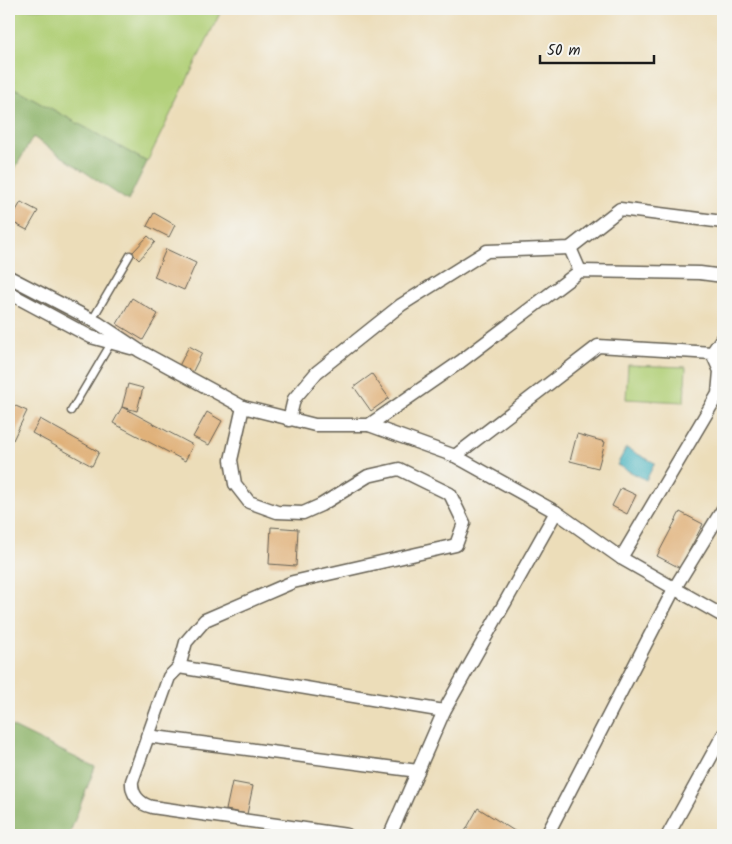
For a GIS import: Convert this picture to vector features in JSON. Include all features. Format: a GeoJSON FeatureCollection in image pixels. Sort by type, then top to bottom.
{"type":"FeatureCollection","features":[{"type":"Feature","properties":{"kind":"street"},"geometry":{"type":"LineString","coordinates":[[289,420],[294,399],[317,372],[401,305],[487,251],[570,248],[620,209],[723,222]]}},
{"type":"Feature","properties":{"kind":"street"},"geometry":{"type":"LineString","coordinates":[[570,248],[580,272]]}},
{"type":"Feature","properties":{"kind":"street"},"geometry":{"type":"LineString","coordinates":[[370,425],[460,362],[580,272],[700,272],[723,276]]}},
{"type":"Feature","properties":{"kind":"street"},"geometry":{"type":"LineString","coordinates":[[9,277],[92,320],[140,351],[243,407],[315,426],[370,425],[455,456],[556,512],[622,558],[723,616]]}},
{"type":"Feature","properties":{"kind":"street"},"geometry":{"type":"LineString","coordinates":[[9,293],[90,338],[140,351]]}},
{"type":"Feature","properties":{"kind":"street"},"geometry":{"type":"LineString","coordinates":[[712,353],[723,337]]}},
{"type":"Feature","properties":{"kind":"street"},"geometry":{"type":"LineString","coordinates":[[455,456],[598,346],[712,353]]}},
{"type":"Feature","properties":{"kind":"street"},"geometry":{"type":"LineString","coordinates":[[622,558],[718,394],[720,371],[712,353]]}},
{"type":"Feature","properties":{"kind":"street"},"geometry":{"type":"LineString","coordinates":[[243,407],[231,460],[235,484],[249,502],[277,512],[303,513],[321,505],[368,476],[399,469],[450,494],[464,523],[456,545],[293,582],[205,620],[186,642],[179,667],[169,677],[147,736],[132,786],[138,800],[146,806],[347,835]]}},
{"type":"Feature","properties":{"kind":"street"},"geometry":{"type":"LineString","coordinates":[[546,835],[674,589],[723,510]]}},
{"type":"Feature","properties":{"kind":"street"},"geometry":{"type":"LineString","coordinates":[[390,835],[444,711],[556,512]]}},
{"type":"Feature","properties":{"kind":"street"},"geometry":{"type":"LineString","coordinates":[[179,667],[444,711]]}},
{"type":"Feature","properties":{"kind":"street"},"geometry":{"type":"LineString","coordinates":[[668,835],[723,735]]}},
{"type":"Feature","properties":{"kind":"street"},"geometry":{"type":"LineString","coordinates":[[147,736],[418,771]]}},
{"type":"Feature","properties":{"kind":"lane"},"geometry":{"type":"LineString","coordinates":[[92,320],[130,255]]}},
{"type":"Feature","properties":{"kind":"lane"},"geometry":{"type":"LineString","coordinates":[[71,411],[112,343]]}},
{"type":"Feature","properties":{"kind":"green space"},"geometry":{"type":"Polygon","coordinates":[[[9,9],[222,9],[147,162],[9,85],[9,9]]]}},
{"type":"Feature","properties":{"kind":"green space"},"geometry":{"type":"Polygon","coordinates":[[[9,85],[147,162],[128,201],[33,137],[9,179],[9,85]]]}},
{"type":"Feature","properties":{"kind":"green space"},"geometry":{"type":"Polygon","coordinates":[[[628,365],[686,367],[684,402],[626,399],[628,365]]]}},
{"type":"Feature","properties":{"kind":"green space"},"geometry":{"type":"Polygon","coordinates":[[[9,725],[95,767],[69,835],[9,835],[9,725]]]}},
{"type":"Feature","properties":{"kind":"water"},"geometry":{"type":"Polygon","coordinates":[[[626,448],[655,463],[646,480],[617,465],[626,448]]]}},
{"type":"Feature","properties":{"kind":"building"},"geometry":{"type":"Polygon","coordinates":[[[21,202],[38,211],[27,230],[10,221],[21,202]]]}},
{"type":"Feature","properties":{"kind":"building"},"geometry":{"type":"Polygon","coordinates":[[[154,213],[175,225],[169,237],[147,226],[154,213]]]}},
{"type":"Feature","properties":{"kind":"building"},"geometry":{"type":"Polygon","coordinates":[[[148,236],[155,242],[139,260],[132,253],[148,236]]]}},
{"type":"Feature","properties":{"kind":"building"},"geometry":{"type":"Polygon","coordinates":[[[166,249],[196,263],[184,290],[154,277],[166,249]]]}},
{"type":"Feature","properties":{"kind":"building"},"geometry":{"type":"Polygon","coordinates":[[[132,298],[158,314],[143,340],[117,324],[132,298]]]}},
{"type":"Feature","properties":{"kind":"building"},"geometry":{"type":"Polygon","coordinates":[[[189,346],[202,353],[192,373],[179,366],[189,346]]]}},
{"type":"Feature","properties":{"kind":"building"},"geometry":{"type":"Polygon","coordinates":[[[372,374],[389,398],[371,411],[354,387],[372,374]]]}},
{"type":"Feature","properties":{"kind":"building"},"geometry":{"type":"Polygon","coordinates":[[[128,384],[143,388],[137,411],[122,407],[128,384]]]}},
{"type":"Feature","properties":{"kind":"building"},"geometry":{"type":"Polygon","coordinates":[[[9,403],[27,411],[13,440],[9,438],[9,403]]]}},
{"type":"Feature","properties":{"kind":"building"},"geometry":{"type":"Polygon","coordinates":[[[122,407],[193,445],[185,461],[113,423],[122,407]]]}},
{"type":"Feature","properties":{"kind":"building"},"geometry":{"type":"Polygon","coordinates":[[[207,412],[222,421],[209,445],[193,437],[207,412]]]}},
{"type":"Feature","properties":{"kind":"building"},"geometry":{"type":"Polygon","coordinates":[[[40,419],[99,452],[92,466],[32,433],[40,419]]]}},
{"type":"Feature","properties":{"kind":"building"},"geometry":{"type":"Polygon","coordinates":[[[577,434],[605,442],[598,468],[570,461],[577,434]]]}},
{"type":"Feature","properties":{"kind":"building"},"geometry":{"type":"Polygon","coordinates":[[[621,488],[636,495],[627,514],[612,506],[621,488]]]}},
{"type":"Feature","properties":{"kind":"building"},"geometry":{"type":"Polygon","coordinates":[[[680,512],[703,524],[680,568],[657,556],[680,512]]]}},
{"type":"Feature","properties":{"kind":"building"},"geometry":{"type":"Polygon","coordinates":[[[271,527],[298,529],[296,566],[269,564],[271,527]]]}},
{"type":"Feature","properties":{"kind":"building"},"geometry":{"type":"Polygon","coordinates":[[[232,782],[253,786],[247,814],[226,810],[232,782]]]}},
{"type":"Feature","properties":{"kind":"building"},"geometry":{"type":"Polygon","coordinates":[[[478,808],[516,832],[514,835],[463,835],[478,808]]]}}]}
